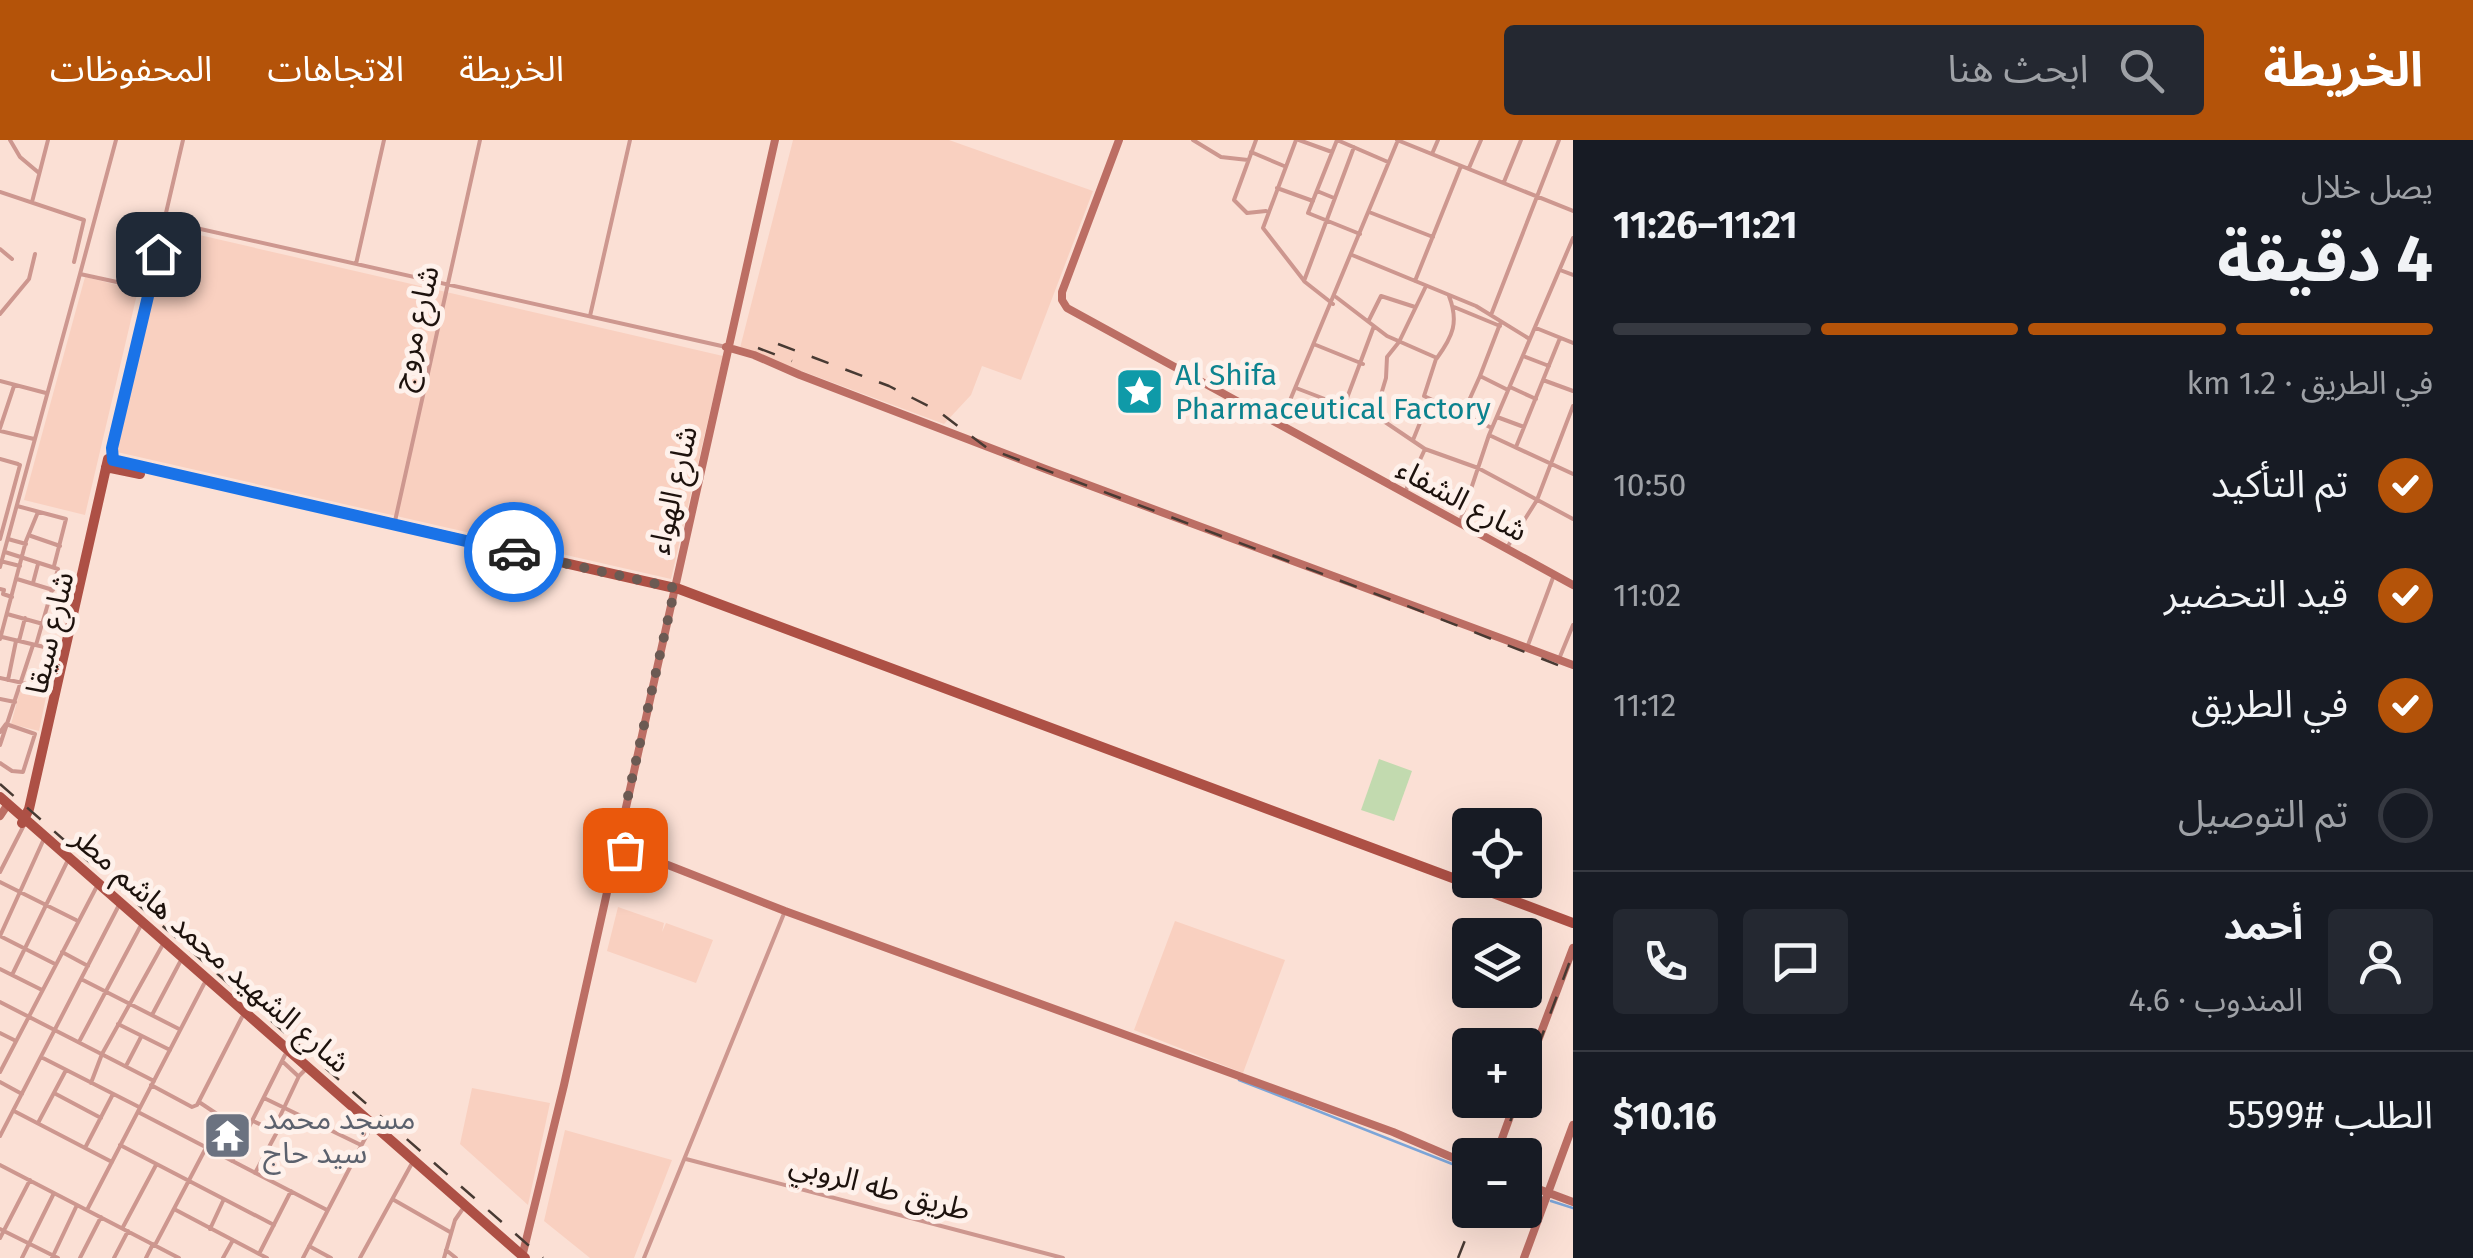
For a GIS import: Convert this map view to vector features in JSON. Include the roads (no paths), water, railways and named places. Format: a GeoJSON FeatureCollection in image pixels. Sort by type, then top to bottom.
{"type":"FeatureCollection","features":[{"type":"Feature","properties":{"kind":"main road"},"geometry":{"type":"LineString","coordinates":[[110,460],[509,554]]}},
{"type":"Feature","properties":{"kind":"main road"},"geometry":{"type":"LineString","coordinates":[[110,460],[674,591],[1573,926]]}},
{"type":"Feature","properties":{"kind":"main road","name":"شارع سيقا"},"geometry":{"type":"LineString","coordinates":[[26,824],[110,460]]}},
{"type":"Feature","properties":{"kind":"main road","name":"شارع سيقا"},"geometry":{"type":"LineString","coordinates":[[26,824],[110,460]]}},
{"type":"Feature","properties":{"kind":"main road","name":"شارع الشهيد محمد هاشم مطر"},"geometry":{"type":"LineString","coordinates":[[2,806],[521,1258]]}},
{"type":"Feature","properties":{"kind":"main road","name":"شارع الشهيد محمد هاشم مطر"},"geometry":{"type":"LineString","coordinates":[[26,824],[304,1072]]}},
{"type":"Feature","properties":{"kind":"main road","name":"شارع الشهيد محمد هاشم مطر"},"geometry":{"type":"LineString","coordinates":[[371,1127],[463,1208]]}},
{"type":"Feature","properties":{"kind":"street"},"geometry":{"type":"LineString","coordinates":[[10,140],[20,157],[39,174]]}},
{"type":"Feature","properties":{"kind":"street"},"geometry":{"type":"LineString","coordinates":[[32,202],[48,140]]}},
{"type":"Feature","properties":{"kind":"street"},"geometry":{"type":"LineString","coordinates":[[20,566],[1,563],[116,140]]}},
{"type":"Feature","properties":{"kind":"street","name":"شارع سيقا"},"geometry":{"type":"LineString","coordinates":[[110,460],[183,140]]}},
{"type":"Feature","properties":{"kind":"street"},"geometry":{"type":"LineString","coordinates":[[356,264],[384,140]]}},
{"type":"Feature","properties":{"kind":"street","name":"شارع مروج"},"geometry":{"type":"LineString","coordinates":[[394,525],[480,140]]}},
{"type":"Feature","properties":{"kind":"street"},"geometry":{"type":"LineString","coordinates":[[590,318],[630,140]]}},
{"type":"Feature","properties":{"kind":"street","name":"شارع الهواء"},"geometry":{"type":"LineString","coordinates":[[521,1258],[775,140]]}},
{"type":"Feature","properties":{"kind":"street","name":"شارع الشفاء"},"geometry":{"type":"LineString","coordinates":[[1120,140],[1062,292],[1063,304],[1279,427],[1573,585]]}},
{"type":"Feature","properties":{"kind":"street"},"geometry":{"type":"LineString","coordinates":[[1193,140],[1221,157],[1248,160]]}},
{"type":"Feature","properties":{"kind":"street"},"geometry":{"type":"LineString","coordinates":[[1209,151],[1214,140]]}},
{"type":"Feature","properties":{"kind":"street"},"geometry":{"type":"LineString","coordinates":[[1256,140],[1234,200],[1247,214],[1266,211]]}},
{"type":"Feature","properties":{"kind":"street"},"geometry":{"type":"LineString","coordinates":[[1332,152],[1297,140],[1266,211],[1264,232],[1304,281],[1332,304]]}},
{"type":"Feature","properties":{"kind":"street"},"geometry":{"type":"LineString","coordinates":[[1360,234],[1308,214],[1332,152],[1337,140],[1389,162]]}},
{"type":"Feature","properties":{"kind":"street"},"geometry":{"type":"LineString","coordinates":[[1279,427],[1336,297],[1397,140],[1573,211]]}},
{"type":"Feature","properties":{"kind":"street"},"geometry":{"type":"LineString","coordinates":[[1432,154],[1438,140]]}},
{"type":"Feature","properties":{"kind":"street"},"geometry":{"type":"LineString","coordinates":[[1469,170],[1481,140]]}},
{"type":"Feature","properties":{"kind":"street"},"geometry":{"type":"LineString","coordinates":[[1504,183],[1520,142],[1512,140]]}},
{"type":"Feature","properties":{"kind":"street"},"geometry":{"type":"LineString","coordinates":[[1490,315],[1559,140]]}},
{"type":"Feature","properties":{"kind":"street"},"geometry":{"type":"LineString","coordinates":[[1304,281],[1354,147]]}},
{"type":"Feature","properties":{"kind":"street"},"geometry":{"type":"LineString","coordinates":[[1251,152],[1286,166]]}},
{"type":"Feature","properties":{"kind":"street"},"geometry":{"type":"LineString","coordinates":[[1415,281],[1462,166]]}},
{"type":"Feature","properties":{"kind":"street"},"geometry":{"type":"LineString","coordinates":[[1277,188],[1313,201]]}},
{"type":"Feature","properties":{"kind":"street"},"geometry":{"type":"LineString","coordinates":[[1317,191],[1334,198]]}},
{"type":"Feature","properties":{"kind":"street"},"geometry":{"type":"LineString","coordinates":[[0,192],[84,220],[74,262]]}},
{"type":"Feature","properties":{"kind":"street"},"geometry":{"type":"LineString","coordinates":[[1369,212],[1433,238]]}},
{"type":"Feature","properties":{"kind":"street"},"geometry":{"type":"LineString","coordinates":[[165,220],[754,355],[826,386],[1573,665]]}},
{"type":"Feature","properties":{"kind":"street"},"geometry":{"type":"LineString","coordinates":[[1460,524],[1491,432],[1573,238]]}},
{"type":"Feature","properties":{"kind":"street"},"geometry":{"type":"LineString","coordinates":[[0,249],[12,260]]}},
{"type":"Feature","properties":{"kind":"street"},"geometry":{"type":"LineString","coordinates":[[0,314],[30,279],[36,254]]}},
{"type":"Feature","properties":{"kind":"street"},"geometry":{"type":"LineString","coordinates":[[1352,255],[1490,315],[1500,325]]}},
{"type":"Feature","properties":{"kind":"street"},"geometry":{"type":"LineString","coordinates":[[1560,270],[1573,275]]}},
{"type":"Feature","properties":{"kind":"street"},"geometry":{"type":"LineString","coordinates":[[80,274],[149,289]]}},
{"type":"Feature","properties":{"kind":"street"},"geometry":{"type":"LineString","coordinates":[[1374,418],[1386,378],[1387,357],[1399,342],[1426,286]]}},
{"type":"Feature","properties":{"kind":"street"},"geometry":{"type":"LineString","coordinates":[[1368,320],[1381,296],[1416,307]]}},
{"type":"Feature","properties":{"kind":"street"},"geometry":{"type":"LineString","coordinates":[[1449,296],[1456,323],[1453,335],[1437,358],[1424,392],[1432,402],[1573,474]]}},
{"type":"Feature","properties":{"kind":"street"},"geometry":{"type":"LineString","coordinates":[[1336,297],[1399,342],[1437,358]]}},
{"type":"Feature","properties":{"kind":"street"},"geometry":{"type":"LineString","coordinates":[[1454,308],[1530,338]]}},
{"type":"Feature","properties":{"kind":"street"},"geometry":{"type":"LineString","coordinates":[[1456,323],[1468,315]]}},
{"type":"Feature","properties":{"kind":"street"},"geometry":{"type":"LineString","coordinates":[[1344,406],[1375,324]]}},
{"type":"Feature","properties":{"kind":"street"},"geometry":{"type":"LineString","coordinates":[[1462,416],[1500,325]]}},
{"type":"Feature","properties":{"kind":"street"},"geometry":{"type":"LineString","coordinates":[[1536,328],[1573,343]]}},
{"type":"Feature","properties":{"kind":"street"},"geometry":{"type":"LineString","coordinates":[[1516,447],[1560,338]]}},
{"type":"Feature","properties":{"kind":"street"},"geometry":{"type":"LineString","coordinates":[[1315,344],[1362,364]]}},
{"type":"Feature","properties":{"kind":"street"},"geometry":{"type":"LineString","coordinates":[[1523,356],[1548,366]]}},
{"type":"Feature","properties":{"kind":"street"},"geometry":{"type":"LineString","coordinates":[[1480,376],[1536,398]]}},
{"type":"Feature","properties":{"kind":"street"},"geometry":{"type":"LineString","coordinates":[[1543,380],[1573,391]]}},
{"type":"Feature","properties":{"kind":"street"},"geometry":{"type":"LineString","coordinates":[[0,381],[46,393]]}},
{"type":"Feature","properties":{"kind":"street"},"geometry":{"type":"LineString","coordinates":[[14,385],[0,430],[35,439]]}},
{"type":"Feature","properties":{"kind":"street"},"geometry":{"type":"LineString","coordinates":[[1296,388],[1374,418],[1426,450],[1478,468],[1571,518],[1573,508]]}},
{"type":"Feature","properties":{"kind":"street"},"geometry":{"type":"LineString","coordinates":[[1413,440],[1426,407],[1432,402]]}},
{"type":"Feature","properties":{"kind":"street"},"geometry":{"type":"LineString","coordinates":[[1506,549],[1537,500],[1573,406]]}},
{"type":"Feature","properties":{"kind":"street"},"geometry":{"type":"LineString","coordinates":[[1497,417],[1524,427]]}},
{"type":"Feature","properties":{"kind":"street"},"geometry":{"type":"LineString","coordinates":[[1404,494],[1426,450]]}},
{"type":"Feature","properties":{"kind":"street"},"geometry":{"type":"LineString","coordinates":[[0,460],[28,466]]}},
{"type":"Feature","properties":{"kind":"street"},"geometry":{"type":"LineString","coordinates":[[0,538],[20,465]]}},
{"type":"Feature","properties":{"kind":"street"},"geometry":{"type":"LineString","coordinates":[[17,506],[66,519],[54,566]]}},
{"type":"Feature","properties":{"kind":"street"},"geometry":{"type":"LineString","coordinates":[[38,512],[0,638],[66,652]]}},
{"type":"Feature","properties":{"kind":"street"},"geometry":{"type":"LineString","coordinates":[[30,536],[60,546]]}},
{"type":"Feature","properties":{"kind":"street"},"geometry":{"type":"LineString","coordinates":[[8,539],[26,544]]}},
{"type":"Feature","properties":{"kind":"street"},"geometry":{"type":"LineString","coordinates":[[0,745],[44,624],[58,569],[4,552]]}},
{"type":"Feature","properties":{"kind":"street"},"geometry":{"type":"LineString","coordinates":[[32,583],[39,562]]}},
{"type":"Feature","properties":{"kind":"street"},"geometry":{"type":"LineString","coordinates":[[1526,650],[1554,575]]}},
{"type":"Feature","properties":{"kind":"street"},"geometry":{"type":"LineString","coordinates":[[17,579],[53,590]]}},
{"type":"Feature","properties":{"kind":"street"},"geometry":{"type":"LineString","coordinates":[[0,589],[12,597]]}},
{"type":"Feature","properties":{"kind":"street"},"geometry":{"type":"LineString","coordinates":[[7,614],[44,624]]}},
{"type":"Feature","properties":{"kind":"street"},"geometry":{"type":"LineString","coordinates":[[8,680],[25,618]]}},
{"type":"Feature","properties":{"kind":"street"},"geometry":{"type":"LineString","coordinates":[[1560,660],[1573,625]]}},
{"type":"Feature","properties":{"kind":"street"},"geometry":{"type":"LineString","coordinates":[[0,678],[58,690]]}},
{"type":"Feature","properties":{"kind":"street"},"geometry":{"type":"LineString","coordinates":[[0,699],[16,702]]}},
{"type":"Feature","properties":{"kind":"street"},"geometry":{"type":"LineString","coordinates":[[0,732],[6,724]]}},
{"type":"Feature","properties":{"kind":"street"},"geometry":{"type":"LineString","coordinates":[[0,763],[12,771],[23,772],[35,734],[6,724]]}},
{"type":"Feature","properties":{"kind":"street"},"geometry":{"type":"LineString","coordinates":[[0,872],[26,824]]}},
{"type":"Feature","properties":{"kind":"street"},"geometry":{"type":"LineString","coordinates":[[43,841],[0,936],[55,964]]}},
{"type":"Feature","properties":{"kind":"street"},"geometry":{"type":"LineString","coordinates":[[617,845],[1393,1132],[1452,1157]]}},
{"type":"Feature","properties":{"kind":"street"},"geometry":{"type":"LineString","coordinates":[[12,975],[66,862]]}},
{"type":"Feature","properties":{"kind":"street"},"geometry":{"type":"LineString","coordinates":[[0,882],[78,921]]}},
{"type":"Feature","properties":{"kind":"street"},"geometry":{"type":"LineString","coordinates":[[0,1072],[96,888]]}},
{"type":"Feature","properties":{"kind":"street"},"geometry":{"type":"LineString","coordinates":[[0,1136],[118,908]]}},
{"type":"Feature","properties":{"kind":"street"},"geometry":{"type":"LineString","coordinates":[[644,1258],[785,910]]}},
{"type":"Feature","properties":{"kind":"street"},"geometry":{"type":"LineString","coordinates":[[80,1042],[140,927]]}},
{"type":"Feature","properties":{"kind":"street"},"geometry":{"type":"LineString","coordinates":[[91,1082],[128,1003],[162,946]]}},
{"type":"Feature","properties":{"kind":"street"},"geometry":{"type":"LineString","coordinates":[[1542,1030],[1573,948]]}},
{"type":"Feature","properties":{"kind":"street"},"geometry":{"type":"LineString","coordinates":[[62,952],[88,966]]}},
{"type":"Feature","properties":{"kind":"street"},"geometry":{"type":"LineString","coordinates":[[152,1015],[180,962]]}},
{"type":"Feature","properties":{"kind":"street"},"geometry":{"type":"LineString","coordinates":[[1,971],[42,990]]}},
{"type":"Feature","properties":{"kind":"street"},"geometry":{"type":"LineString","coordinates":[[81,979],[180,1030]]}},
{"type":"Feature","properties":{"kind":"street"},"geometry":{"type":"LineString","coordinates":[[87,1210],[204,984]]}},
{"type":"Feature","properties":{"kind":"street"},"geometry":{"type":"LineString","coordinates":[[0,1002],[126,1066],[192,1107],[199,1102],[242,1016]]}},
{"type":"Feature","properties":{"kind":"street"},"geometry":{"type":"LineString","coordinates":[[118,1024],[170,1050]]}},
{"type":"Feature","properties":{"kind":"street"},"geometry":{"type":"LineString","coordinates":[[0,1033],[16,1041]]}},
{"type":"Feature","properties":{"kind":"street"},"geometry":{"type":"LineString","coordinates":[[126,1066],[141,1037]]}},
{"type":"Feature","properties":{"kind":"street"},"geometry":{"type":"LineString","coordinates":[[41,1056],[232,1162],[328,1210]]}},
{"type":"Feature","properties":{"kind":"street"},"geometry":{"type":"LineString","coordinates":[[232,1162],[284,1058]]}},
{"type":"Feature","properties":{"kind":"street"},"geometry":{"type":"LineString","coordinates":[[38,1123],[66,1070]]}},
{"type":"Feature","properties":{"kind":"street"},"geometry":{"type":"LineString","coordinates":[[255,1173],[304,1072]]}},
{"type":"Feature","properties":{"kind":"street"},"geometry":{"type":"LineString","coordinates":[[0,1082],[22,1094]]}},
{"type":"Feature","properties":{"kind":"street"},"geometry":{"type":"LineString","coordinates":[[54,1094],[101,1118]]}},
{"type":"Feature","properties":{"kind":"street"},"geometry":{"type":"LineString","coordinates":[[85,1148],[113,1094]]}},
{"type":"Feature","properties":{"kind":"street"},"geometry":{"type":"LineString","coordinates":[[264,1098],[361,1145]]}},
{"type":"Feature","properties":{"kind":"street"},"geometry":{"type":"LineString","coordinates":[[146,1258],[220,1116],[199,1102]]}},
{"type":"Feature","properties":{"kind":"street"},"geometry":{"type":"LineString","coordinates":[[13,1110],[112,1162]]}},
{"type":"Feature","properties":{"kind":"street"},"geometry":{"type":"LineString","coordinates":[[254,1121],[274,1129]]}},
{"type":"Feature","properties":{"kind":"street"},"geometry":{"type":"LineString","coordinates":[[1524,1258],[1573,1125]]}},
{"type":"Feature","properties":{"kind":"street"},"geometry":{"type":"LineString","coordinates":[[302,1258],[371,1127]]}},
{"type":"Feature","properties":{"kind":"street"},"geometry":{"type":"LineString","coordinates":[[120,1145],[274,1225]]}},
{"type":"Feature","properties":{"kind":"street","name":"طريق طه الروبي"},"geometry":{"type":"LineString","coordinates":[[686,1159],[1063,1258]]}},
{"type":"Feature","properties":{"kind":"street"},"geometry":{"type":"LineString","coordinates":[[114,1258],[156,1165]]}},
{"type":"Feature","properties":{"kind":"street"},"geometry":{"type":"LineString","coordinates":[[360,1258],[411,1165]]}},
{"type":"Feature","properties":{"kind":"street"},"geometry":{"type":"LineString","coordinates":[[1,1167],[177,1257]]}},
{"type":"Feature","properties":{"kind":"street"},"geometry":{"type":"LineString","coordinates":[[0,1238],[30,1180]]}},
{"type":"Feature","properties":{"kind":"street"},"geometry":{"type":"LineString","coordinates":[[259,1254],[291,1191]]}},
{"type":"Feature","properties":{"kind":"street"},"geometry":{"type":"LineString","coordinates":[[22,1258],[54,1193]]}},
{"type":"Feature","properties":{"kind":"street"},"geometry":{"type":"LineString","coordinates":[[1542,1195],[1573,1202]]}},
{"type":"Feature","properties":{"kind":"street"},"geometry":{"type":"LineString","coordinates":[[393,1199],[450,1232]]}},
{"type":"Feature","properties":{"kind":"street"},"geometry":{"type":"LineString","coordinates":[[210,1228],[224,1200]]}},
{"type":"Feature","properties":{"kind":"street"},"geometry":{"type":"LineString","coordinates":[[2,1230],[54,1257],[77,1205]]}},
{"type":"Feature","properties":{"kind":"street"},"geometry":{"type":"LineString","coordinates":[[444,1258],[450,1232],[463,1208]]}},
{"type":"Feature","properties":{"kind":"street"},"geometry":{"type":"LineString","coordinates":[[173,1209],[267,1258]]}},
{"type":"Feature","properties":{"kind":"street"},"geometry":{"type":"LineString","coordinates":[[80,1258],[101,1217]]}},
{"type":"Feature","properties":{"kind":"street"},"geometry":{"type":"LineString","coordinates":[[224,1258],[232,1240]]}},
{"type":"Feature","properties":{"kind":"street"},"geometry":{"type":"LineString","coordinates":[[309,1246],[330,1258]]}},
{"type":"Feature","properties":{"kind":"street"},"geometry":{"type":"LineString","coordinates":[[446,1250],[456,1258]]}},
{"type":"Feature","properties":{"kind":"waterway"},"geometry":{"type":"LineString","coordinates":[[1239,1080],[1452,1164]]}},
{"type":"Feature","properties":{"kind":"waterway"},"geometry":{"type":"LineString","coordinates":[[1551,1201],[1573,1208]]}},
{"type":"Feature","properties":{"kind":"railway"},"geometry":{"type":"LineString","coordinates":[[778,344],[889,386],[938,411],[987,448],[1573,671]]}},
{"type":"Feature","properties":{"kind":"railway"},"geometry":{"type":"LineString","coordinates":[[758,348],[792,361]]}},
{"type":"Feature","properties":{"kind":"railway"},"geometry":{"type":"LineString","coordinates":[[0,784],[543,1258]]}},
{"type":"Feature","properties":{"kind":"railway"},"geometry":{"type":"LineString","coordinates":[[1542,1036],[1573,953]]}},
{"type":"Feature","properties":{"kind":"railway"},"geometry":{"type":"LineString","coordinates":[[1504,1138],[1511,1118]]}},
{"type":"Feature","properties":{"kind":"railway"},"geometry":{"type":"LineString","coordinates":[[1458,1258],[1470,1228]]}},
{"type":"Feature","properties":{"kind":"place","name":"Al Shifa Pharmaceutical Factory"},"geometry":{"type":"Point","coordinates":[1140,392]}},
{"type":"Feature","properties":{"kind":"place","name":"مسجد محمد سيد حاج"},"geometry":{"type":"Point","coordinates":[228,1136]}}]}
